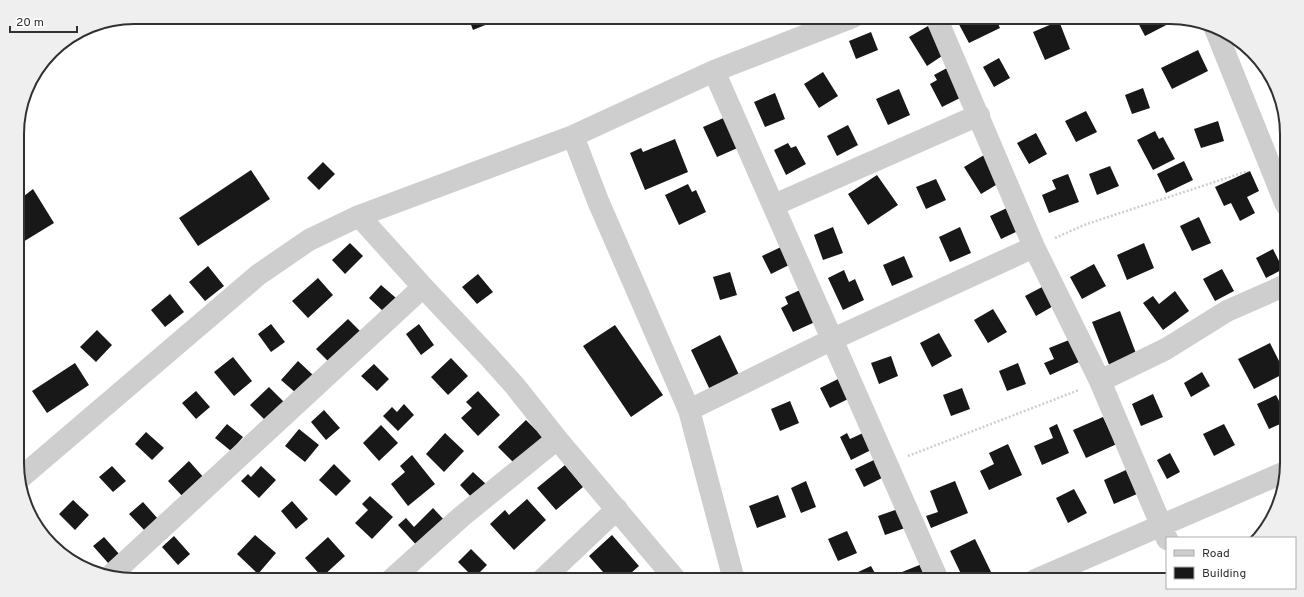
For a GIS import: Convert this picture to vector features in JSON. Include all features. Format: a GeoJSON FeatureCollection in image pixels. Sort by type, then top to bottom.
{"type":"FeatureCollection","features":[{"type":"Feature","properties":{"kind":"street"},"geometry":{"type":"LineString","coordinates":[[25,474],[258,275],[308,240],[359,216],[573,136],[714,71],[835,24]]}},
{"type":"Feature","properties":{"kind":"street"},"geometry":{"type":"LineString","coordinates":[[939,24],[1034,247],[1100,381],[1164,532]]}},
{"type":"Feature","properties":{"kind":"street"},"geometry":{"type":"LineString","coordinates":[[1218,35],[1280,191]]}},
{"type":"Feature","properties":{"kind":"street"},"geometry":{"type":"LineString","coordinates":[[714,71],[935,573]]}},
{"type":"Feature","properties":{"kind":"street"},"geometry":{"type":"LineString","coordinates":[[774,205],[979,115]]}},
{"type":"Feature","properties":{"kind":"street"},"geometry":{"type":"LineString","coordinates":[[573,136],[598,201],[689,410],[732,573]]}},
{"type":"Feature","properties":{"kind":"street"},"geometry":{"type":"LineString","coordinates":[[359,216],[423,287],[494,362],[670,573]]}},
{"type":"Feature","properties":{"kind":"street"},"geometry":{"type":"LineString","coordinates":[[689,410],[833,339],[1034,247]]}},
{"type":"Feature","properties":{"kind":"street"},"geometry":{"type":"LineString","coordinates":[[116,572],[423,287]]}},
{"type":"Feature","properties":{"kind":"street"},"geometry":{"type":"LineString","coordinates":[[1100,381],[1166,350],[1227,311],[1280,288]]}},
{"type":"Feature","properties":{"kind":"street"},"geometry":{"type":"LineString","coordinates":[[399,573],[461,517],[557,439]]}},
{"type":"Feature","properties":{"kind":"street"},"geometry":{"type":"LineString","coordinates":[[1054,573],[1164,532],[1279,475]]}},
{"type":"Feature","properties":{"kind":"street"},"geometry":{"type":"LineString","coordinates":[[549,573],[617,509]]}},
{"type":"Feature","properties":{"kind":"path"},"geometry":{"type":"LineString","coordinates":[[1034,247],[1084,225],[1269,164]]}},
{"type":"Feature","properties":{"kind":"path"},"geometry":{"type":"LineString","coordinates":[[887,465],[1100,381]]}},
{"type":"Feature","properties":{"kind":"building"},"geometry":{"type":"Polygon","coordinates":[[[471,24],[488,24],[473,30],[471,24]]]}},
{"type":"Feature","properties":{"kind":"building"},"geometry":{"type":"Polygon","coordinates":[[[959,24],[998,24],[1000,28],[969,43],[959,24]]]}},
{"type":"Feature","properties":{"kind":"building"},"geometry":{"type":"Polygon","coordinates":[[[1052,24],[1060,24],[1070,49],[1045,60],[1033,32],[1052,24]]]}},
{"type":"Feature","properties":{"kind":"building"},"geometry":{"type":"Polygon","coordinates":[[[1139,24],[1168,24],[1145,36],[1139,24]]]}},
{"type":"Feature","properties":{"kind":"building"},"geometry":{"type":"Polygon","coordinates":[[[928,26],[945,54],[927,66],[909,37],[928,26]]]}},
{"type":"Feature","properties":{"kind":"building"},"geometry":{"type":"Polygon","coordinates":[[[871,32],[878,50],[856,59],[849,41],[871,32]]]}},
{"type":"Feature","properties":{"kind":"building"},"geometry":{"type":"Polygon","coordinates":[[[1198,50],[1208,71],[1172,89],[1161,68],[1198,50]]]}},
{"type":"Feature","properties":{"kind":"building"},"geometry":{"type":"Polygon","coordinates":[[[999,58],[1010,78],[994,87],[983,67],[999,58]]]}},
{"type":"Feature","properties":{"kind":"building"},"geometry":{"type":"Polygon","coordinates":[[[947,68],[962,97],[942,107],[930,84],[937,80],[934,75],[947,68]]]}},
{"type":"Feature","properties":{"kind":"building"},"geometry":{"type":"Polygon","coordinates":[[[823,72],[838,96],[819,108],[804,84],[823,72]]]}},
{"type":"Feature","properties":{"kind":"building"},"geometry":{"type":"Polygon","coordinates":[[[1143,88],[1150,108],[1132,114],[1125,95],[1143,88]]]}},
{"type":"Feature","properties":{"kind":"building"},"geometry":{"type":"Polygon","coordinates":[[[899,89],[910,115],[888,125],[876,99],[899,89]]]}},
{"type":"Feature","properties":{"kind":"building"},"geometry":{"type":"Polygon","coordinates":[[[775,93],[785,119],[765,127],[754,102],[775,93]]]}},
{"type":"Feature","properties":{"kind":"building"},"geometry":{"type":"Polygon","coordinates":[[[1086,111],[1097,132],[1076,142],[1065,121],[1086,111]]]}},
{"type":"Feature","properties":{"kind":"building"},"geometry":{"type":"Polygon","coordinates":[[[728,116],[742,146],[717,157],[703,127],[728,116]]]}},
{"type":"Feature","properties":{"kind":"building"},"geometry":{"type":"Polygon","coordinates":[[[1218,121],[1224,141],[1201,148],[1194,129],[1218,121]]]}},
{"type":"Feature","properties":{"kind":"building"},"geometry":{"type":"Polygon","coordinates":[[[848,125],[858,145],[837,156],[827,136],[848,125]]]}},
{"type":"Feature","properties":{"kind":"building"},"geometry":{"type":"Polygon","coordinates":[[[1155,131],[1159,139],[1163,137],[1175,159],[1153,170],[1137,140],[1155,131]]]}},
{"type":"Feature","properties":{"kind":"building"},"geometry":{"type":"Polygon","coordinates":[[[1036,133],[1047,154],[1029,164],[1017,143],[1036,133]]]}},
{"type":"Feature","properties":{"kind":"building"},"geometry":{"type":"Polygon","coordinates":[[[675,139],[688,172],[645,190],[630,153],[641,148],[643,152],[675,139]]]}},
{"type":"Feature","properties":{"kind":"building"},"geometry":{"type":"Polygon","coordinates":[[[788,143],[791,148],[796,146],[806,164],[786,175],[774,150],[788,143]]]}},
{"type":"Feature","properties":{"kind":"building"},"geometry":{"type":"Polygon","coordinates":[[[984,155],[1001,182],[981,194],[964,167],[984,155]]]}},
{"type":"Feature","properties":{"kind":"building"},"geometry":{"type":"Polygon","coordinates":[[[1184,161],[1193,180],[1166,193],[1157,174],[1184,161]]]}},
{"type":"Feature","properties":{"kind":"building"},"geometry":{"type":"Polygon","coordinates":[[[323,162],[335,174],[319,190],[307,178],[323,162]]]}},
{"type":"Feature","properties":{"kind":"building"},"geometry":{"type":"Polygon","coordinates":[[[1110,166],[1119,186],[1097,195],[1089,174],[1110,166]]]}},
{"type":"Feature","properties":{"kind":"building"},"geometry":{"type":"Polygon","coordinates":[[[251,170],[270,199],[198,246],[179,218],[251,170]]]}},
{"type":"Feature","properties":{"kind":"building"},"geometry":{"type":"Polygon","coordinates":[[[1250,171],[1259,191],[1247,197],[1255,213],[1240,221],[1231,203],[1224,206],[1215,187],[1250,171]]]}},
{"type":"Feature","properties":{"kind":"building"},"geometry":{"type":"Polygon","coordinates":[[[1068,174],[1079,202],[1049,213],[1042,195],[1056,189],[1052,180],[1068,174]]]}},
{"type":"Feature","properties":{"kind":"building"},"geometry":{"type":"Polygon","coordinates":[[[877,175],[898,205],[868,225],[848,194],[877,175]]]}},
{"type":"Feature","properties":{"kind":"building"},"geometry":{"type":"Polygon","coordinates":[[[936,179],[946,200],[926,209],[916,187],[936,179]]]}},
{"type":"Feature","properties":{"kind":"building"},"geometry":{"type":"Polygon","coordinates":[[[688,184],[692,192],[696,190],[706,212],[679,225],[665,195],[688,184]]]}},
{"type":"Feature","properties":{"kind":"building"},"geometry":{"type":"Polygon","coordinates":[[[33,189],[54,223],[24,241],[24,196],[33,189]]]}},
{"type":"Feature","properties":{"kind":"building"},"geometry":{"type":"Polygon","coordinates":[[[1009,207],[1020,230],[1001,239],[990,216],[1009,207]]]}},
{"type":"Feature","properties":{"kind":"building"},"geometry":{"type":"Polygon","coordinates":[[[1199,217],[1211,243],[1192,251],[1180,226],[1199,217]]]}},
{"type":"Feature","properties":{"kind":"building"},"geometry":{"type":"Polygon","coordinates":[[[833,227],[843,253],[823,260],[814,235],[833,227]]]}},
{"type":"Feature","properties":{"kind":"building"},"geometry":{"type":"Polygon","coordinates":[[[960,227],[971,253],[950,262],[939,237],[960,227]]]}},
{"type":"Feature","properties":{"kind":"building"},"geometry":{"type":"Polygon","coordinates":[[[350,243],[363,256],[345,274],[332,260],[350,243]]]}},
{"type":"Feature","properties":{"kind":"building"},"geometry":{"type":"Polygon","coordinates":[[[1144,243],[1154,268],[1127,280],[1117,255],[1144,243]]]}},
{"type":"Feature","properties":{"kind":"building"},"geometry":{"type":"Polygon","coordinates":[[[781,247],[789,265],[771,274],[762,256],[781,247]]]}},
{"type":"Feature","properties":{"kind":"building"},"geometry":{"type":"Polygon","coordinates":[[[1273,249],[1280,263],[1280,271],[1266,278],[1256,258],[1273,249]]]}},
{"type":"Feature","properties":{"kind":"building"},"geometry":{"type":"Polygon","coordinates":[[[904,256],[913,277],[892,286],[883,265],[904,256]]]}},
{"type":"Feature","properties":{"kind":"building"},"geometry":{"type":"Polygon","coordinates":[[[1094,264],[1106,286],[1082,299],[1070,277],[1094,264]]]}},
{"type":"Feature","properties":{"kind":"building"},"geometry":{"type":"Polygon","coordinates":[[[208,266],[224,286],[205,301],[189,282],[208,266]]]}},
{"type":"Feature","properties":{"kind":"building"},"geometry":{"type":"Polygon","coordinates":[[[1222,269],[1234,291],[1215,301],[1203,279],[1222,269]]]}},
{"type":"Feature","properties":{"kind":"building"},"geometry":{"type":"Polygon","coordinates":[[[844,270],[849,282],[855,279],[864,300],[843,310],[828,278],[844,270]]]}},
{"type":"Feature","properties":{"kind":"building"},"geometry":{"type":"Polygon","coordinates":[[[730,272],[737,295],[720,300],[713,277],[730,272]]]}},
{"type":"Feature","properties":{"kind":"building"},"geometry":{"type":"Polygon","coordinates":[[[478,274],[493,292],[477,304],[462,287],[478,274]]]}},
{"type":"Feature","properties":{"kind":"building"},"geometry":{"type":"Polygon","coordinates":[[[318,278],[333,295],[308,318],[292,301],[318,278]]]}},
{"type":"Feature","properties":{"kind":"building"},"geometry":{"type":"Polygon","coordinates":[[[381,285],[396,298],[384,312],[369,298],[381,285]]]}},
{"type":"Feature","properties":{"kind":"building"},"geometry":{"type":"Polygon","coordinates":[[[1044,286],[1055,305],[1036,316],[1025,296],[1044,286]]]}},
{"type":"Feature","properties":{"kind":"building"},"geometry":{"type":"Polygon","coordinates":[[[800,290],[815,322],[793,332],[781,308],[788,304],[785,297],[800,290]]]}},
{"type":"Feature","properties":{"kind":"building"},"geometry":{"type":"Polygon","coordinates":[[[1175,291],[1189,311],[1163,330],[1143,303],[1153,296],[1159,304],[1175,291]]]}},
{"type":"Feature","properties":{"kind":"building"},"geometry":{"type":"Polygon","coordinates":[[[170,294],[184,312],[165,327],[151,310],[170,294]]]}},
{"type":"Feature","properties":{"kind":"building"},"geometry":{"type":"Polygon","coordinates":[[[993,309],[1007,332],[988,343],[974,320],[993,309]]]}},
{"type":"Feature","properties":{"kind":"building"},"geometry":{"type":"Polygon","coordinates":[[[1120,311],[1137,356],[1110,367],[1092,322],[1120,311]]]}},
{"type":"Feature","properties":{"kind":"building"},"geometry":{"type":"Polygon","coordinates":[[[348,319],[362,333],[330,363],[316,349],[348,319]]]}},
{"type":"Feature","properties":{"kind":"building"},"geometry":{"type":"Polygon","coordinates":[[[271,324],[285,342],[271,352],[258,334],[271,324]]]}},
{"type":"Feature","properties":{"kind":"building"},"geometry":{"type":"Polygon","coordinates":[[[419,324],[434,345],[421,355],[406,334],[419,324]]]}},
{"type":"Feature","properties":{"kind":"building"},"geometry":{"type":"Polygon","coordinates":[[[615,325],[663,395],[631,417],[583,346],[615,325]]]}},
{"type":"Feature","properties":{"kind":"building"},"geometry":{"type":"Polygon","coordinates":[[[97,330],[112,345],[96,362],[80,347],[97,330]]]}},
{"type":"Feature","properties":{"kind":"building"},"geometry":{"type":"Polygon","coordinates":[[[939,333],[952,356],[932,367],[920,343],[939,333]]]}},
{"type":"Feature","properties":{"kind":"building"},"geometry":{"type":"Polygon","coordinates":[[[720,335],[740,377],[711,392],[691,350],[720,335]]]}},
{"type":"Feature","properties":{"kind":"building"},"geometry":{"type":"Polygon","coordinates":[[[1069,340],[1079,362],[1050,375],[1044,363],[1054,359],[1049,348],[1069,340]]]}},
{"type":"Feature","properties":{"kind":"building"},"geometry":{"type":"Polygon","coordinates":[[[1270,343],[1280,363],[1280,376],[1254,389],[1238,359],[1270,343]]]}},
{"type":"Feature","properties":{"kind":"building"},"geometry":{"type":"Polygon","coordinates":[[[891,356],[898,376],[879,384],[871,363],[891,356]]]}},
{"type":"Feature","properties":{"kind":"building"},"geometry":{"type":"Polygon","coordinates":[[[233,357],[252,381],[234,396],[214,372],[233,357]]]}},
{"type":"Feature","properties":{"kind":"building"},"geometry":{"type":"Polygon","coordinates":[[[451,358],[468,376],[448,395],[431,377],[451,358]]]}},
{"type":"Feature","properties":{"kind":"building"},"geometry":{"type":"Polygon","coordinates":[[[298,361],[313,375],[296,393],[281,380],[298,361]]]}},
{"type":"Feature","properties":{"kind":"building"},"geometry":{"type":"Polygon","coordinates":[[[75,363],[89,385],[47,413],[32,391],[75,363]]]}},
{"type":"Feature","properties":{"kind":"building"},"geometry":{"type":"Polygon","coordinates":[[[1018,363],[1026,384],[1007,391],[999,371],[1018,363]]]}},
{"type":"Feature","properties":{"kind":"building"},"geometry":{"type":"Polygon","coordinates":[[[374,364],[389,379],[377,391],[361,376],[374,364]]]}},
{"type":"Feature","properties":{"kind":"building"},"geometry":{"type":"Polygon","coordinates":[[[1202,372],[1210,386],[1191,397],[1184,383],[1202,372]]]}},
{"type":"Feature","properties":{"kind":"building"},"geometry":{"type":"Polygon","coordinates":[[[838,379],[848,399],[830,408],[820,388],[838,379]]]}},
{"type":"Feature","properties":{"kind":"building"},"geometry":{"type":"Polygon","coordinates":[[[269,387],[284,402],[265,420],[250,405],[269,387]]]}},
{"type":"Feature","properties":{"kind":"building"},"geometry":{"type":"Polygon","coordinates":[[[962,388],[970,409],[951,416],[943,395],[962,388]]]}},
{"type":"Feature","properties":{"kind":"building"},"geometry":{"type":"Polygon","coordinates":[[[196,391],[210,407],[196,419],[182,403],[196,391]]]}},
{"type":"Feature","properties":{"kind":"building"},"geometry":{"type":"Polygon","coordinates":[[[478,391],[500,415],[478,436],[461,418],[472,408],[466,402],[478,391]]]}},
{"type":"Feature","properties":{"kind":"building"},"geometry":{"type":"Polygon","coordinates":[[[1153,394],[1163,417],[1141,426],[1132,404],[1153,394]]]}},
{"type":"Feature","properties":{"kind":"building"},"geometry":{"type":"Polygon","coordinates":[[[1276,395],[1280,403],[1280,424],[1269,429],[1257,404],[1276,395]]]}},
{"type":"Feature","properties":{"kind":"building"},"geometry":{"type":"Polygon","coordinates":[[[790,401],[799,423],[780,431],[771,409],[790,401]]]}},
{"type":"Feature","properties":{"kind":"building"},"geometry":{"type":"Polygon","coordinates":[[[404,404],[414,415],[398,431],[383,416],[392,407],[397,412],[404,404]]]}},
{"type":"Feature","properties":{"kind":"building"},"geometry":{"type":"Polygon","coordinates":[[[324,410],[340,428],[326,440],[311,422],[324,410]]]}},
{"type":"Feature","properties":{"kind":"building"},"geometry":{"type":"Polygon","coordinates":[[[1103,417],[1111,434],[1119,443],[1086,458],[1073,430],[1103,417]]]}},
{"type":"Feature","properties":{"kind":"building"},"geometry":{"type":"Polygon","coordinates":[[[526,420],[536,430],[548,433],[516,465],[498,447],[526,420]]]}},
{"type":"Feature","properties":{"kind":"building"},"geometry":{"type":"Polygon","coordinates":[[[227,424],[243,437],[231,451],[215,438],[227,424]]]}},
{"type":"Feature","properties":{"kind":"building"},"geometry":{"type":"Polygon","coordinates":[[[1057,424],[1069,453],[1042,465],[1034,446],[1053,438],[1049,428],[1057,424]]]}},
{"type":"Feature","properties":{"kind":"building"},"geometry":{"type":"Polygon","coordinates":[[[1224,424],[1235,445],[1214,456],[1203,434],[1224,424]]]}},
{"type":"Feature","properties":{"kind":"building"},"geometry":{"type":"Polygon","coordinates":[[[381,425],[398,443],[379,461],[363,443],[381,425]]]}},
{"type":"Feature","properties":{"kind":"building"},"geometry":{"type":"Polygon","coordinates":[[[299,429],[319,445],[305,462],[285,446],[299,429]]]}},
{"type":"Feature","properties":{"kind":"building"},"geometry":{"type":"Polygon","coordinates":[[[146,432],[164,448],[152,460],[135,444],[146,432]]]}},
{"type":"Feature","properties":{"kind":"building"},"geometry":{"type":"Polygon","coordinates":[[[445,433],[464,451],[444,472],[426,454],[445,433]]]}},
{"type":"Feature","properties":{"kind":"building"},"geometry":{"type":"Polygon","coordinates":[[[847,433],[850,439],[863,433],[871,450],[851,460],[840,437],[847,433]]]}},
{"type":"Feature","properties":{"kind":"building"},"geometry":{"type":"Polygon","coordinates":[[[1008,444],[1022,475],[989,490],[980,471],[994,464],[989,453],[1008,444]]]}},
{"type":"Feature","properties":{"kind":"building"},"geometry":{"type":"Polygon","coordinates":[[[1170,453],[1180,472],[1167,479],[1157,460],[1170,453]]]}},
{"type":"Feature","properties":{"kind":"building"},"geometry":{"type":"Polygon","coordinates":[[[412,455],[435,484],[408,506],[391,484],[405,472],[400,466],[412,455]]]}},
{"type":"Feature","properties":{"kind":"building"},"geometry":{"type":"Polygon","coordinates":[[[878,458],[886,476],[864,487],[855,469],[878,458]]]}},
{"type":"Feature","properties":{"kind":"building"},"geometry":{"type":"Polygon","coordinates":[[[189,461],[205,479],[185,499],[168,481],[189,461]]]}},
{"type":"Feature","properties":{"kind":"building"},"geometry":{"type":"Polygon","coordinates":[[[334,464],[351,481],[336,496],[319,480],[334,464]]]}},
{"type":"Feature","properties":{"kind":"building"},"geometry":{"type":"Polygon","coordinates":[[[565,465],[583,487],[556,510],[537,488],[565,465]]]}},
{"type":"Feature","properties":{"kind":"building"},"geometry":{"type":"Polygon","coordinates":[[[112,466],[126,481],[113,492],[99,477],[112,466]]]}},
{"type":"Feature","properties":{"kind":"building"},"geometry":{"type":"Polygon","coordinates":[[[261,466],[276,480],[259,498],[241,481],[248,474],[251,477],[261,466]]]}},
{"type":"Feature","properties":{"kind":"building"},"geometry":{"type":"Polygon","coordinates":[[[1126,470],[1137,494],[1114,504],[1104,480],[1126,470]]]}},
{"type":"Feature","properties":{"kind":"building"},"geometry":{"type":"Polygon","coordinates":[[[473,472],[487,485],[473,499],[460,485],[473,472]]]}},
{"type":"Feature","properties":{"kind":"building"},"geometry":{"type":"Polygon","coordinates":[[[806,481],[816,507],[801,513],[791,488],[806,481]]]}},
{"type":"Feature","properties":{"kind":"building"},"geometry":{"type":"Polygon","coordinates":[[[955,481],[968,513],[931,528],[926,516],[938,512],[930,491],[955,481]]]}},
{"type":"Feature","properties":{"kind":"building"},"geometry":{"type":"Polygon","coordinates":[[[1074,489],[1087,513],[1068,523],[1056,498],[1074,489]]]}},
{"type":"Feature","properties":{"kind":"building"},"geometry":{"type":"Polygon","coordinates":[[[778,495],[786,517],[757,528],[749,506],[778,495]]]}},
{"type":"Feature","properties":{"kind":"building"},"geometry":{"type":"Polygon","coordinates":[[[370,496],[393,517],[372,539],[355,523],[368,510],[362,504],[370,496]]]}},
{"type":"Feature","properties":{"kind":"building"},"geometry":{"type":"Polygon","coordinates":[[[527,499],[546,520],[514,550],[490,524],[505,510],[509,515],[527,499]]]}},
{"type":"Feature","properties":{"kind":"building"},"geometry":{"type":"Polygon","coordinates":[[[73,500],[89,515],[75,530],[59,514],[73,500]]]}},
{"type":"Feature","properties":{"kind":"building"},"geometry":{"type":"Polygon","coordinates":[[[292,501],[308,519],[296,529],[281,511],[292,501]]]}},
{"type":"Feature","properties":{"kind":"building"},"geometry":{"type":"Polygon","coordinates":[[[143,502],[159,520],[146,532],[129,514],[143,502]]]}},
{"type":"Feature","properties":{"kind":"building"},"geometry":{"type":"Polygon","coordinates":[[[433,508],[447,523],[420,549],[398,525],[406,518],[414,527],[433,508]]]}},
{"type":"Feature","properties":{"kind":"building"},"geometry":{"type":"Polygon","coordinates":[[[898,509],[905,528],[885,535],[878,516],[898,509]]]}},
{"type":"Feature","properties":{"kind":"building"},"geometry":{"type":"Polygon","coordinates":[[[847,531],[857,553],[838,561],[828,539],[847,531]]]}},
{"type":"Feature","properties":{"kind":"building"},"geometry":{"type":"Polygon","coordinates":[[[255,535],[276,553],[259,573],[257,573],[237,554],[255,535]]]}},
{"type":"Feature","properties":{"kind":"building"},"geometry":{"type":"Polygon","coordinates":[[[612,535],[639,566],[631,573],[604,573],[589,556],[612,535]]]}},
{"type":"Feature","properties":{"kind":"building"},"geometry":{"type":"Polygon","coordinates":[[[174,536],[190,554],[178,565],[162,547],[174,536]]]}},
{"type":"Feature","properties":{"kind":"building"},"geometry":{"type":"Polygon","coordinates":[[[104,537],[120,555],[109,564],[93,546],[104,537]]]}},
{"type":"Feature","properties":{"kind":"building"},"geometry":{"type":"Polygon","coordinates":[[[328,537],[345,556],[326,573],[318,573],[305,558],[328,537]]]}},
{"type":"Feature","properties":{"kind":"building"},"geometry":{"type":"Polygon","coordinates":[[[975,539],[991,572],[961,573],[950,551],[975,539]]]}},
{"type":"Feature","properties":{"kind":"building"},"geometry":{"type":"Polygon","coordinates":[[[471,549],[487,565],[479,573],[469,573],[458,562],[471,549]]]}},
{"type":"Feature","properties":{"kind":"building"},"geometry":{"type":"Polygon","coordinates":[[[922,564],[926,573],[902,573],[922,564]]]}},
{"type":"Feature","properties":{"kind":"building"},"geometry":{"type":"Polygon","coordinates":[[[871,566],[875,573],[856,573],[871,566]]]}}]}
